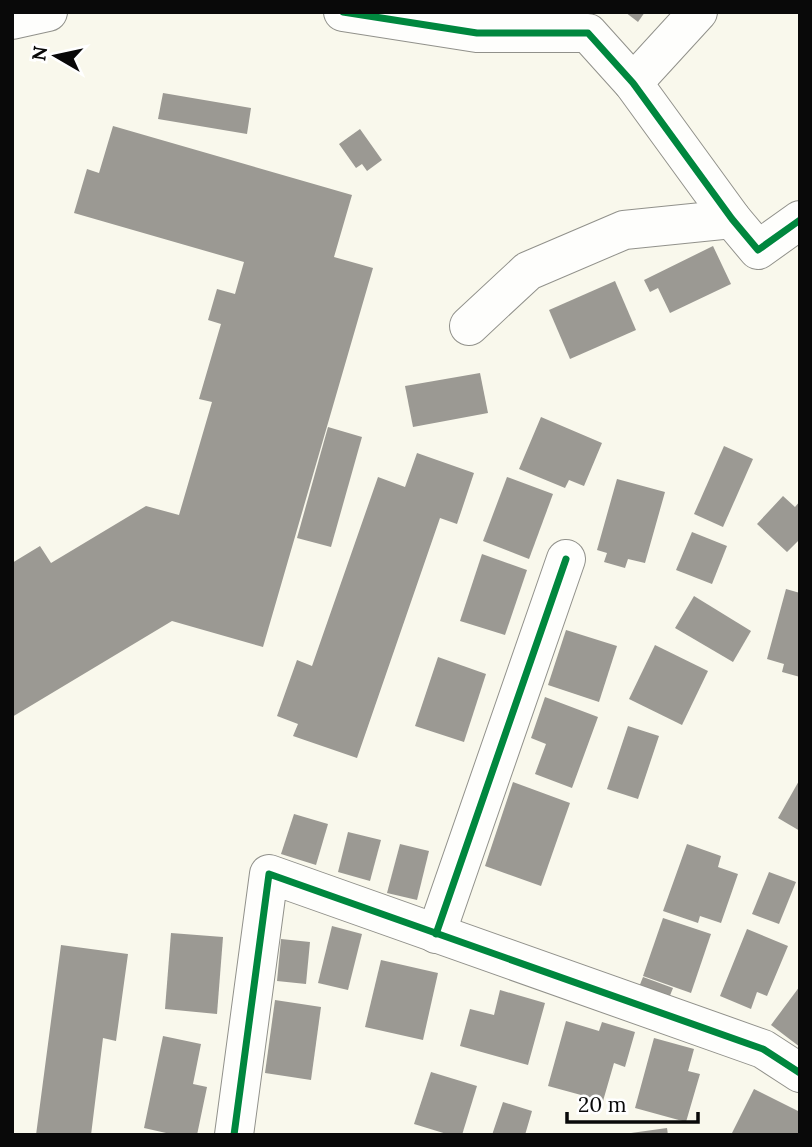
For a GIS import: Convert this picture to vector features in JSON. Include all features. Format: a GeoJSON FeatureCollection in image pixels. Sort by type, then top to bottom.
{"type":"FeatureCollection","features":[{"type":"Feature","properties":{"kind":"street"},"geometry":{"type":"LineString","coordinates":[[12,20],[48,12]]}},
{"type":"Feature","properties":{"kind":"street"},"geometry":{"type":"LineString","coordinates":[[343,12],[417,18],[477,33],[589,33],[633,83],[758,250],[800,220]]}},
{"type":"Feature","properties":{"kind":"street"},"geometry":{"type":"LineString","coordinates":[[633,83],[698,12]]}},
{"type":"Feature","properties":{"kind":"street"},"geometry":{"type":"LineString","coordinates":[[469,326],[528,271],[624,230],[733,219]]}},
{"type":"Feature","properties":{"kind":"street"},"geometry":{"type":"LineString","coordinates":[[436,934],[566,559]]}},
{"type":"Feature","properties":{"kind":"street"},"geometry":{"type":"LineString","coordinates":[[234,1135],[269,874],[762,1049],[800,1073]]}},
{"type":"Feature","properties":{"kind":"building"},"geometry":{"type":"Polygon","coordinates":[[[625,12],[645,12],[638,22],[625,12]]]}},
{"type":"Feature","properties":{"kind":"building"},"geometry":{"type":"Polygon","coordinates":[[[163,93],[251,108],[247,134],[158,119],[163,93]]]}},
{"type":"Feature","properties":{"kind":"building"},"geometry":{"type":"Polygon","coordinates":[[[113,126],[352,195],[334,257],[373,268],[263,647],[172,621],[12,717],[12,563],[40,546],[51,563],[146,506],[179,515],[212,402],[199,399],[221,324],[208,320],[217,289],[235,294],[244,262],[74,213],[87,169],[99,173],[113,126]]]}},
{"type":"Feature","properties":{"kind":"building"},"geometry":{"type":"Polygon","coordinates":[[[360,129],[382,160],[367,171],[362,164],[356,168],[339,144],[360,129]]]}},
{"type":"Feature","properties":{"kind":"building"},"geometry":{"type":"Polygon","coordinates":[[[713,246],[731,284],[670,313],[658,288],[650,292],[644,280],[713,246]]]}},
{"type":"Feature","properties":{"kind":"building"},"geometry":{"type":"Polygon","coordinates":[[[615,281],[636,330],[570,359],[549,310],[615,281]]]}},
{"type":"Feature","properties":{"kind":"building"},"geometry":{"type":"Polygon","coordinates":[[[480,373],[488,413],[413,427],[405,386],[480,373]]]}},
{"type":"Feature","properties":{"kind":"building"},"geometry":{"type":"Polygon","coordinates":[[[541,417],[602,443],[584,486],[569,480],[565,488],[519,469],[541,417]]]}},
{"type":"Feature","properties":{"kind":"building"},"geometry":{"type":"Polygon","coordinates":[[[328,427],[362,437],[331,547],[297,538],[328,427]]]}},
{"type":"Feature","properties":{"kind":"building"},"geometry":{"type":"Polygon","coordinates":[[[724,446],[753,459],[723,527],[694,514],[724,446]]]}},
{"type":"Feature","properties":{"kind":"building"},"geometry":{"type":"Polygon","coordinates":[[[417,453],[474,473],[457,524],[440,518],[357,758],[293,736],[298,724],[277,716],[297,660],[312,666],[378,477],[405,487],[417,453]]]}},
{"type":"Feature","properties":{"kind":"building"},"geometry":{"type":"Polygon","coordinates":[[[507,477],[553,494],[529,559],[483,541],[507,477]]]}},
{"type":"Feature","properties":{"kind":"building"},"geometry":{"type":"Polygon","coordinates":[[[617,479],[665,492],[645,563],[628,559],[625,568],[604,562],[607,553],[597,550],[617,479]]]}},
{"type":"Feature","properties":{"kind":"building"},"geometry":{"type":"Polygon","coordinates":[[[783,496],[795,507],[800,501],[800,539],[787,552],[757,524],[783,496]]]}},
{"type":"Feature","properties":{"kind":"building"},"geometry":{"type":"Polygon","coordinates":[[[692,532],[727,546],[712,584],[676,570],[692,532]]]}},
{"type":"Feature","properties":{"kind":"building"},"geometry":{"type":"Polygon","coordinates":[[[482,554],[527,570],[505,635],[460,621],[482,554]]]}},
{"type":"Feature","properties":{"kind":"building"},"geometry":{"type":"Polygon","coordinates":[[[786,589],[800,593],[800,677],[782,672],[784,664],[767,659],[786,589]]]}},
{"type":"Feature","properties":{"kind":"building"},"geometry":{"type":"Polygon","coordinates":[[[694,596],[751,631],[733,662],[675,628],[694,596]]]}},
{"type":"Feature","properties":{"kind":"building"},"geometry":{"type":"Polygon","coordinates":[[[566,630],[617,646],[599,702],[548,685],[566,630]]]}},
{"type":"Feature","properties":{"kind":"building"},"geometry":{"type":"Polygon","coordinates":[[[655,645],[708,671],[682,725],[629,699],[655,645]]]}},
{"type":"Feature","properties":{"kind":"building"},"geometry":{"type":"Polygon","coordinates":[[[438,657],[486,674],[464,742],[415,726],[438,657]]]}},
{"type":"Feature","properties":{"kind":"building"},"geometry":{"type":"Polygon","coordinates":[[[545,697],[598,717],[572,788],[535,774],[546,744],[531,738],[545,697]]]}},
{"type":"Feature","properties":{"kind":"building"},"geometry":{"type":"Polygon","coordinates":[[[628,726],[659,736],[638,799],[607,789],[628,726]]]}},
{"type":"Feature","properties":{"kind":"building"},"geometry":{"type":"Polygon","coordinates":[[[800,779],[800,831],[778,818],[800,779]]]}},
{"type":"Feature","properties":{"kind":"building"},"geometry":{"type":"Polygon","coordinates":[[[513,782],[570,803],[541,886],[485,866],[513,782]]]}},
{"type":"Feature","properties":{"kind":"building"},"geometry":{"type":"Polygon","coordinates":[[[294,814],[328,824],[316,865],[281,854],[294,814]]]}},
{"type":"Feature","properties":{"kind":"building"},"geometry":{"type":"Polygon","coordinates":[[[348,832],[381,840],[370,881],[338,872],[348,832]]]}},
{"type":"Feature","properties":{"kind":"building"},"geometry":{"type":"Polygon","coordinates":[[[400,844],[429,851],[417,900],[387,893],[400,844]]]}},
{"type":"Feature","properties":{"kind":"building"},"geometry":{"type":"Polygon","coordinates":[[[687,844],[721,856],[718,867],[738,874],[721,923],[700,916],[698,923],[663,911],[687,844]]]}},
{"type":"Feature","properties":{"kind":"building"},"geometry":{"type":"Polygon","coordinates":[[[769,872],[796,882],[779,924],[752,914],[769,872]]]}},
{"type":"Feature","properties":{"kind":"building"},"geometry":{"type":"Polygon","coordinates":[[[663,918],[711,934],[691,993],[643,976],[663,918]]]}},
{"type":"Feature","properties":{"kind":"building"},"geometry":{"type":"Polygon","coordinates":[[[332,926],[362,934],[348,990],[318,983],[332,926]]]}},
{"type":"Feature","properties":{"kind":"building"},"geometry":{"type":"Polygon","coordinates":[[[747,929],[788,946],[767,996],[757,992],[751,1009],[720,996],[747,929]]]}},
{"type":"Feature","properties":{"kind":"building"},"geometry":{"type":"Polygon","coordinates":[[[171,933],[223,937],[217,1014],[165,1009],[171,933]]]}},
{"type":"Feature","properties":{"kind":"building"},"geometry":{"type":"Polygon","coordinates":[[[281,939],[310,942],[306,984],[277,981],[281,939]]]}},
{"type":"Feature","properties":{"kind":"building"},"geometry":{"type":"Polygon","coordinates":[[[61,945],[128,954],[116,1041],[103,1038],[91,1135],[36,1135],[61,945]]]}},
{"type":"Feature","properties":{"kind":"building"},"geometry":{"type":"Polygon","coordinates":[[[381,960],[438,973],[423,1040],[365,1027],[381,960]]]}},
{"type":"Feature","properties":{"kind":"building"},"geometry":{"type":"Polygon","coordinates":[[[643,977],[673,988],[669,998],[639,987],[643,977]]]}},
{"type":"Feature","properties":{"kind":"building"},"geometry":{"type":"Polygon","coordinates":[[[800,986],[800,1047],[771,1025],[800,986]]]}},
{"type":"Feature","properties":{"kind":"building"},"geometry":{"type":"Polygon","coordinates":[[[500,990],[545,1003],[528,1065],[460,1046],[470,1009],[494,1015],[500,990]]]}},
{"type":"Feature","properties":{"kind":"building"},"geometry":{"type":"Polygon","coordinates":[[[275,1000],[321,1007],[311,1080],[265,1073],[275,1000]]]}},
{"type":"Feature","properties":{"kind":"building"},"geometry":{"type":"Polygon","coordinates":[[[566,1021],[599,1031],[602,1022],[635,1032],[625,1067],[614,1063],[603,1101],[548,1086],[566,1021]]]}},
{"type":"Feature","properties":{"kind":"building"},"geometry":{"type":"Polygon","coordinates":[[[163,1036],[201,1044],[193,1084],[207,1087],[197,1135],[175,1135],[144,1128],[163,1036]]]}},
{"type":"Feature","properties":{"kind":"building"},"geometry":{"type":"Polygon","coordinates":[[[654,1038],[694,1049],[688,1071],[700,1074],[686,1122],[635,1108],[654,1038]]]}},
{"type":"Feature","properties":{"kind":"building"},"geometry":{"type":"Polygon","coordinates":[[[431,1072],[477,1086],[462,1135],[450,1135],[414,1124],[431,1072]]]}},
{"type":"Feature","properties":{"kind":"building"},"geometry":{"type":"Polygon","coordinates":[[[754,1089],[800,1112],[800,1129],[797,1135],[731,1135],[754,1089]]]}},
{"type":"Feature","properties":{"kind":"building"},"geometry":{"type":"Polygon","coordinates":[[[503,1102],[532,1111],[525,1135],[492,1135],[503,1102]]]}},
{"type":"Feature","properties":{"kind":"building"},"geometry":{"type":"Polygon","coordinates":[[[667,1128],[668,1135],[631,1135],[631,1133],[667,1128]]]}},
{"type":"Feature","properties":{"kind":"cycle path"},"geometry":{"type":"LineString","coordinates":[[343,12],[477,33],[588,33],[633,83],[732,219],[758,250],[800,220]]}},
{"type":"Feature","properties":{"kind":"cycle path"},"geometry":{"type":"LineString","coordinates":[[436,934],[566,559]]}},
{"type":"Feature","properties":{"kind":"cycle path"},"geometry":{"type":"LineString","coordinates":[[234,1135],[269,874],[763,1049],[800,1073]]}}]}
